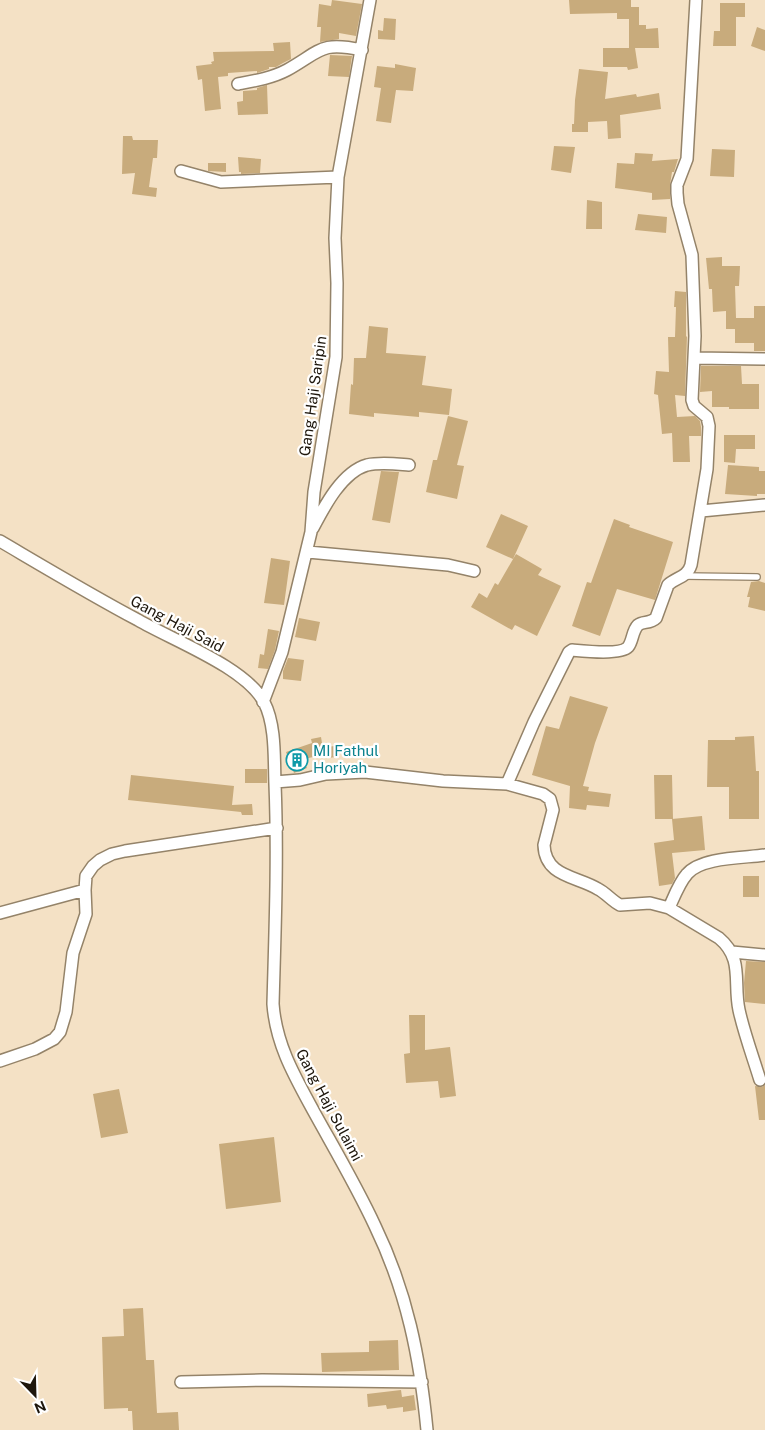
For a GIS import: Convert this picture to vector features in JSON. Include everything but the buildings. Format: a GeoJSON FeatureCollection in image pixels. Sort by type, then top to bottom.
{"type":"FeatureCollection","features":[{"type":"Feature","properties":{"kind":"street","name":"Gang Haji Saripin"},"geometry":{"type":"LineString","coordinates":[[263,702],[282,652],[308,552],[314,492],[336,358],[338,291],[335,238],[338,177],[370,0]]}},
{"type":"Feature","properties":{"kind":"street"},"geometry":{"type":"LineString","coordinates":[[507,784],[534,722],[569,652],[572,650],[602,652],[624,650],[628,647],[639,624],[653,621],[656,618],[668,585],[684,576],[690,570],[708,469],[709,426],[707,417],[693,404],[692,255],[678,204],[677,192],[687,159],[696,0]]}},
{"type":"Feature","properties":{"kind":"street"},"geometry":{"type":"LineString","coordinates":[[238,84],[263,79],[286,71],[303,59],[327,47],[341,46],[362,50]]}},
{"type":"Feature","properties":{"kind":"street"},"geometry":{"type":"LineString","coordinates":[[181,171],[221,182],[338,177]]}},
{"type":"Feature","properties":{"kind":"street"},"geometry":{"type":"LineString","coordinates":[[694,358],[765,359]]}},
{"type":"Feature","properties":{"kind":"street"},"geometry":{"type":"LineString","coordinates":[[311,532],[322,511],[346,476],[366,465],[409,465]]}},
{"type":"Feature","properties":{"kind":"street"},"geometry":{"type":"LineString","coordinates":[[701,510],[765,505]]}},
{"type":"Feature","properties":{"kind":"street","name":"Gang Haji Said"},"geometry":{"type":"LineString","coordinates":[[0,541],[140,622],[224,666],[249,684],[263,702],[269,720],[274,749],[275,782]]}},
{"type":"Feature","properties":{"kind":"street"},"geometry":{"type":"LineString","coordinates":[[308,552],[448,564],[474,570]]}},
{"type":"Feature","properties":{"kind":"street"},"geometry":{"type":"LineString","coordinates":[[275,782],[300,780],[326,774],[365,772],[443,782],[507,784],[543,794],[550,800],[553,810],[544,851],[554,868],[562,874],[599,889],[620,905],[650,903],[668,908],[719,938],[732,952],[737,972],[739,1009],[760,1080]]}},
{"type":"Feature","properties":{"kind":"street","name":"Gang Haji Sulaimi"},"geometry":{"type":"LineString","coordinates":[[275,782],[277,828],[274,1020],[280,1043],[298,1082],[375,1226],[395,1271],[408,1313],[422,1382],[427,1430]]}},
{"type":"Feature","properties":{"kind":"street"},"geometry":{"type":"LineString","coordinates":[[0,1061],[47,1044],[60,1032],[66,1012],[73,953],[86,914],[86,876],[93,866],[112,854],[277,828]]}},
{"type":"Feature","properties":{"kind":"street"},"geometry":{"type":"LineString","coordinates":[[668,908],[683,879],[695,867],[711,862],[765,855]]}},
{"type":"Feature","properties":{"kind":"street"},"geometry":{"type":"LineString","coordinates":[[0,913],[85,890]]}},
{"type":"Feature","properties":{"kind":"street"},"geometry":{"type":"LineString","coordinates":[[732,952],[765,955]]}},
{"type":"Feature","properties":{"kind":"street"},"geometry":{"type":"LineString","coordinates":[[181,1382],[262,1380],[422,1382]]}},
{"type":"Feature","properties":{"kind":"lane"},"geometry":{"type":"LineString","coordinates":[[684,576],[758,577]]}},
{"type":"Feature","properties":{"kind":"place","name":"MI Fathul Horiyah"},"geometry":{"type":"Point","coordinates":[297,760]}}]}
